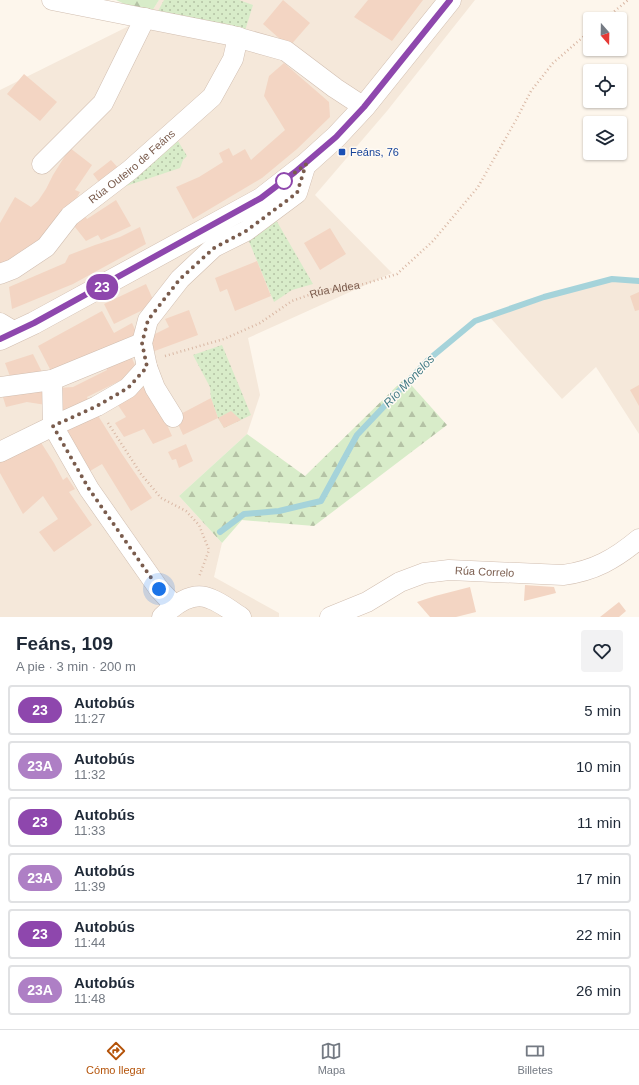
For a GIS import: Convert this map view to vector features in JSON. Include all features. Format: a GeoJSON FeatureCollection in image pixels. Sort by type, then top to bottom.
{"type":"FeatureCollection","features":[{"type":"Feature","properties":{"kind":"street"},"geometry":{"type":"LineString","coordinates":[[52,0],[145,18],[286,50],[335,88],[364,107]]}},
{"type":"Feature","properties":{"kind":"street"},"geometry":{"type":"LineString","coordinates":[[5,331],[34,323],[255,202],[306,164],[336,137],[364,107],[450,0]]}},
{"type":"Feature","properties":{"kind":"street"},"geometry":{"type":"LineString","coordinates":[[42,164],[103,103],[145,18]]}},
{"type":"Feature","properties":{"kind":"street","name":"Rúa Outeiro de Feáns"},"geometry":{"type":"LineString","coordinates":[[0,274],[13,269],[46,247],[70,216],[130,170],[212,97],[233,58],[238,38]]}},
{"type":"Feature","properties":{"kind":"street"},"geometry":{"type":"LineString","coordinates":[[173,417],[155,388],[147,367],[142,343],[148,320],[180,279],[214,248],[246,231],[297,193],[306,164]]}},
{"type":"Feature","properties":{"kind":"street"},"geometry":{"type":"LineString","coordinates":[[0,387],[52,380],[142,343]]}},
{"type":"Feature","properties":{"kind":"street"},"geometry":{"type":"LineString","coordinates":[[0,452],[97,406],[128,388],[147,367]]}},
{"type":"Feature","properties":{"kind":"street"},"geometry":{"type":"LineString","coordinates":[[52,380],[53,426],[89,489],[159,589],[176,607],[201,596],[211,599],[241,617]]}},
{"type":"Feature","properties":{"kind":"street","name":"Rúa Correlo"},"geometry":{"type":"LineString","coordinates":[[330,617],[367,602],[400,582],[424,573],[449,570],[563,575],[579,573],[595,568],[617,555],[639,539]]}},
{"type":"Feature","properties":{"kind":"path"},"geometry":{"type":"LineString","coordinates":[[613,12],[628,0]]}},
{"type":"Feature","properties":{"kind":"path","name":"Rúa Aldea"},"geometry":{"type":"LineString","coordinates":[[147,367],[165,356],[224,340],[260,323],[292,301],[320,291],[364,284],[397,274],[434,241],[478,187],[535,85],[553,63],[583,37]]}},
{"type":"Feature","properties":{"kind":"path"},"geometry":{"type":"LineString","coordinates":[[97,406],[141,474],[161,498],[186,511],[198,525],[209,550],[176,607]]}},
{"type":"Feature","properties":{"kind":"shaded area"},"geometry":{"type":"Polygon","coordinates":[[[159,0],[475,0],[387,111],[315,195],[392,273],[248,338],[260,395],[247,434],[179,496],[222,543],[214,577],[279,613],[279,617],[0,617],[0,90],[149,16],[159,0]]]}},
{"type":"Feature","properties":{"kind":"shaded area"},"geometry":{"type":"Polygon","coordinates":[[[615,280],[639,283],[639,434],[596,367],[562,399],[488,315],[525,306],[593,284],[615,280]]]}},
{"type":"Feature","properties":{"kind":"green space"},"geometry":{"type":"Polygon","coordinates":[[[116,0],[159,0],[149,16],[116,0]]]}},
{"type":"Feature","properties":{"kind":"green space"},"geometry":{"type":"Polygon","coordinates":[[[164,0],[239,0],[253,5],[244,34],[157,13],[164,0]]]}},
{"type":"Feature","properties":{"kind":"green space"},"geometry":{"type":"Polygon","coordinates":[[[175,136],[187,156],[183,160],[180,168],[126,186],[125,179],[175,136]]]}},
{"type":"Feature","properties":{"kind":"green space"},"geometry":{"type":"Polygon","coordinates":[[[276,220],[313,284],[292,290],[274,302],[248,239],[276,220]]]}},
{"type":"Feature","properties":{"kind":"green space"},"geometry":{"type":"Polygon","coordinates":[[[222,345],[251,415],[224,428],[218,418],[211,398],[210,387],[193,355],[222,345]]]}},
{"type":"Feature","properties":{"kind":"green space"},"geometry":{"type":"Polygon","coordinates":[[[405,378],[447,425],[314,526],[242,520],[222,543],[179,496],[247,434],[305,476],[405,378]]]}},
{"type":"Feature","properties":{"kind":"building"},"geometry":{"type":"Polygon","coordinates":[[[283,0],[310,23],[289,47],[263,24],[283,0]]]}},
{"type":"Feature","properties":{"kind":"building"},"geometry":{"type":"Polygon","coordinates":[[[368,0],[423,0],[392,41],[354,17],[368,0]]]}},
{"type":"Feature","properties":{"kind":"building"},"geometry":{"type":"Polygon","coordinates":[[[284,63],[329,102],[330,117],[297,149],[262,178],[193,219],[176,187],[199,177],[223,162],[219,153],[229,148],[233,156],[245,149],[251,160],[285,130],[264,96],[269,76],[284,63]]]}},
{"type":"Feature","properties":{"kind":"building"},"geometry":{"type":"Polygon","coordinates":[[[24,74],[57,102],[40,121],[7,94],[24,74]]]}},
{"type":"Feature","properties":{"kind":"building"},"geometry":{"type":"Polygon","coordinates":[[[70,148],[92,165],[75,190],[80,192],[73,205],[53,231],[0,268],[0,223],[15,197],[31,207],[38,201],[70,148]]]}},
{"type":"Feature","properties":{"kind":"building"},"geometry":{"type":"Polygon","coordinates":[[[111,160],[120,170],[101,185],[93,174],[111,160]]]}},
{"type":"Feature","properties":{"kind":"building"},"geometry":{"type":"Polygon","coordinates":[[[116,200],[131,226],[101,240],[98,235],[86,241],[71,222],[83,213],[87,219],[116,200]]]}},
{"type":"Feature","properties":{"kind":"building"},"geometry":{"type":"Polygon","coordinates":[[[140,227],[146,244],[73,284],[12,309],[9,287],[65,263],[69,255],[120,237],[140,227]]]}},
{"type":"Feature","properties":{"kind":"building"},"geometry":{"type":"Polygon","coordinates":[[[330,228],[346,254],[320,270],[304,243],[330,228]]]}},
{"type":"Feature","properties":{"kind":"building"},"geometry":{"type":"Polygon","coordinates":[[[257,261],[271,296],[235,311],[227,289],[220,292],[215,278],[257,261]]]}},
{"type":"Feature","properties":{"kind":"building"},"geometry":{"type":"Polygon","coordinates":[[[146,284],[155,304],[114,324],[104,304],[146,284]]]}},
{"type":"Feature","properties":{"kind":"building"},"geometry":{"type":"Polygon","coordinates":[[[639,292],[639,310],[635,311],[630,296],[639,292]]]}},
{"type":"Feature","properties":{"kind":"building"},"geometry":{"type":"Polygon","coordinates":[[[189,310],[198,335],[152,352],[151,336],[169,327],[165,319],[189,310]]]}},
{"type":"Feature","properties":{"kind":"building"},"geometry":{"type":"Polygon","coordinates":[[[102,311],[114,333],[132,323],[138,336],[52,373],[38,346],[102,311]]]}},
{"type":"Feature","properties":{"kind":"building"},"geometry":{"type":"Polygon","coordinates":[[[33,354],[43,374],[11,379],[5,363],[33,354]]]}},
{"type":"Feature","properties":{"kind":"building"},"geometry":{"type":"Polygon","coordinates":[[[131,356],[138,372],[87,397],[91,405],[61,415],[59,388],[73,387],[107,370],[106,367],[131,356]]]}},
{"type":"Feature","properties":{"kind":"building"},"geometry":{"type":"Polygon","coordinates":[[[145,385],[163,416],[172,436],[153,444],[144,429],[124,437],[115,423],[126,417],[116,402],[145,385]]]}},
{"type":"Feature","properties":{"kind":"building"},"geometry":{"type":"Polygon","coordinates":[[[639,385],[639,406],[630,390],[639,385]]]}},
{"type":"Feature","properties":{"kind":"building"},"geometry":{"type":"Polygon","coordinates":[[[24,390],[43,392],[46,405],[27,402],[6,407],[2,394],[24,390]]]}},
{"type":"Feature","properties":{"kind":"building"},"geometry":{"type":"Polygon","coordinates":[[[211,398],[218,418],[183,435],[175,417],[211,398]]]}},
{"type":"Feature","properties":{"kind":"building"},"geometry":{"type":"Polygon","coordinates":[[[231,411],[241,420],[224,428],[218,418],[231,411]]]}},
{"type":"Feature","properties":{"kind":"building"},"geometry":{"type":"Polygon","coordinates":[[[97,414],[152,498],[131,511],[102,464],[90,471],[73,450],[61,427],[97,414]]]}},
{"type":"Feature","properties":{"kind":"building"},"geometry":{"type":"Polygon","coordinates":[[[40,441],[63,480],[67,477],[75,489],[69,492],[92,525],[54,552],[39,532],[58,519],[43,496],[23,514],[0,473],[0,460],[40,441]]]}},
{"type":"Feature","properties":{"kind":"building"},"geometry":{"type":"Polygon","coordinates":[[[186,444],[193,461],[179,468],[176,459],[172,460],[168,452],[186,444]]]}},
{"type":"Feature","properties":{"kind":"building"},"geometry":{"type":"Polygon","coordinates":[[[525,585],[554,587],[556,593],[524,601],[525,585]]]}},
{"type":"Feature","properties":{"kind":"building"},"geometry":{"type":"Polygon","coordinates":[[[470,587],[476,612],[456,617],[430,617],[417,602],[435,596],[470,587]]]}},
{"type":"Feature","properties":{"kind":"building"},"geometry":{"type":"Polygon","coordinates":[[[619,602],[626,611],[619,617],[600,617],[619,602]]]}},
{"type":"Feature","properties":{"kind":"waterway","name":"Río Monelos"},"geometry":{"type":"LineString","coordinates":[[220,532],[244,514],[279,511],[321,501],[357,435],[428,360],[475,321],[544,297],[612,279],[639,281]]}},
{"type":"Feature","properties":{"kind":"bus line","name":"23"},"geometry":{"type":"LineString","coordinates":[[0,339],[34,323],[261,198],[306,164],[336,137],[364,107],[450,0]]}},
{"type":"Feature","properties":{"kind":"place","name":"Feáns, 76"},"geometry":{"type":"Point","coordinates":[342,152]}},
{"type":"Feature","properties":{"kind":"route"},"geometry":{"type":"LineString","coordinates":[[159,589],[89,489],[53,426],[97,406],[128,388],[147,367],[142,343],[148,320],[180,279],[214,248],[246,231],[297,193],[306,164],[284,181]]}}]}
